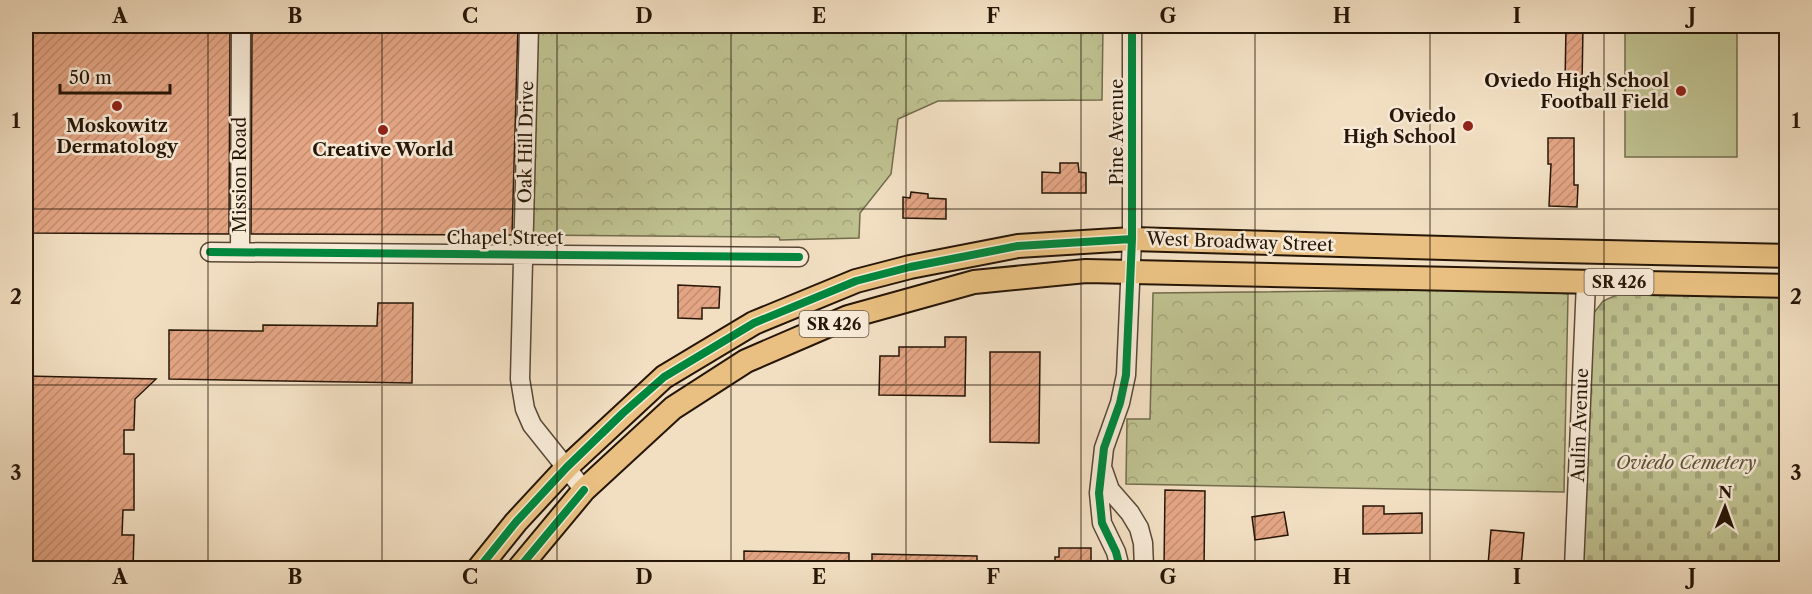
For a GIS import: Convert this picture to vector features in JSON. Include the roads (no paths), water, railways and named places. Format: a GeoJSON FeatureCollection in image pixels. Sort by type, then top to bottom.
{"type":"FeatureCollection","features":[{"type":"Feature","properties":{"kind":"main road","name":"West Broadway Street"},"geometry":{"type":"LineString","coordinates":[[479,568],[516,522],[567,466],[664,377],[754,323],[846,285],[910,267],[1018,246],[1132,239],[1786,256]]}},
{"type":"Feature","properties":{"kind":"main road"},"geometry":{"type":"LineString","coordinates":[[1451,279],[1471,268],[1493,268],[1515,250]]}},
{"type":"Feature","properties":{"kind":"main road"},"geometry":{"type":"LineString","coordinates":[[1586,282],[1608,264],[1632,264],[1644,252]]}},
{"type":"Feature","properties":{"kind":"main road","name":"West Broadway Street"},"geometry":{"type":"LineString","coordinates":[[519,568],[544,535],[584,490],[673,408],[728,372],[746,361],[848,317],[974,282],[1086,271],[1131,271],[1786,286]]}},
{"type":"Feature","properties":{"kind":"street","name":"Mission Road"},"geometry":{"type":"LineString","coordinates":[[240,252],[241,26]]}},
{"type":"Feature","properties":{"kind":"street","name":"Oak Hill Drive"},"geometry":{"type":"LineString","coordinates":[[528,26],[520,379],[525,409],[532,425],[584,490]]}},
{"type":"Feature","properties":{"kind":"street","name":"Pine Avenue"},"geometry":{"type":"LineString","coordinates":[[1100,513],[1099,493],[1104,448],[1120,403],[1126,375],[1132,239],[1132,26]]}},
{"type":"Feature","properties":{"kind":"street","name":"Chapel Street"},"geometry":{"type":"LineString","coordinates":[[210,252],[799,257]]}},
{"type":"Feature","properties":{"kind":"street","name":"Aulin Avenue"},"geometry":{"type":"LineString","coordinates":[[1574,568],[1586,282]]}},
{"type":"Feature","properties":{"kind":"street"},"geometry":{"type":"LineString","coordinates":[[1102,468],[1116,500],[1123,504],[1139,528],[1143,543],[1144,568]]}},
{"type":"Feature","properties":{"kind":"street"},"geometry":{"type":"LineString","coordinates":[[1123,504],[1100,513],[1118,560],[1143,543]]}},
{"type":"Feature","properties":{"kind":"place","name":"Oviedo High School Football Field"},"geometry":{"type":"Point","coordinates":[1681,91]}},
{"type":"Feature","properties":{"kind":"place","name":"Moskowitz Dermatology"},"geometry":{"type":"Point","coordinates":[117,106]}},
{"type":"Feature","properties":{"kind":"place","name":"Oviedo High School"},"geometry":{"type":"Point","coordinates":[1468,126]}},
{"type":"Feature","properties":{"kind":"place","name":"Creative World"},"geometry":{"type":"Point","coordinates":[383,130]}},
{"type":"Feature","properties":{"kind":"park label","name":"Oviedo Cemetery"},"geometry":{"type":"Point","coordinates":[1686,463]}}]}
